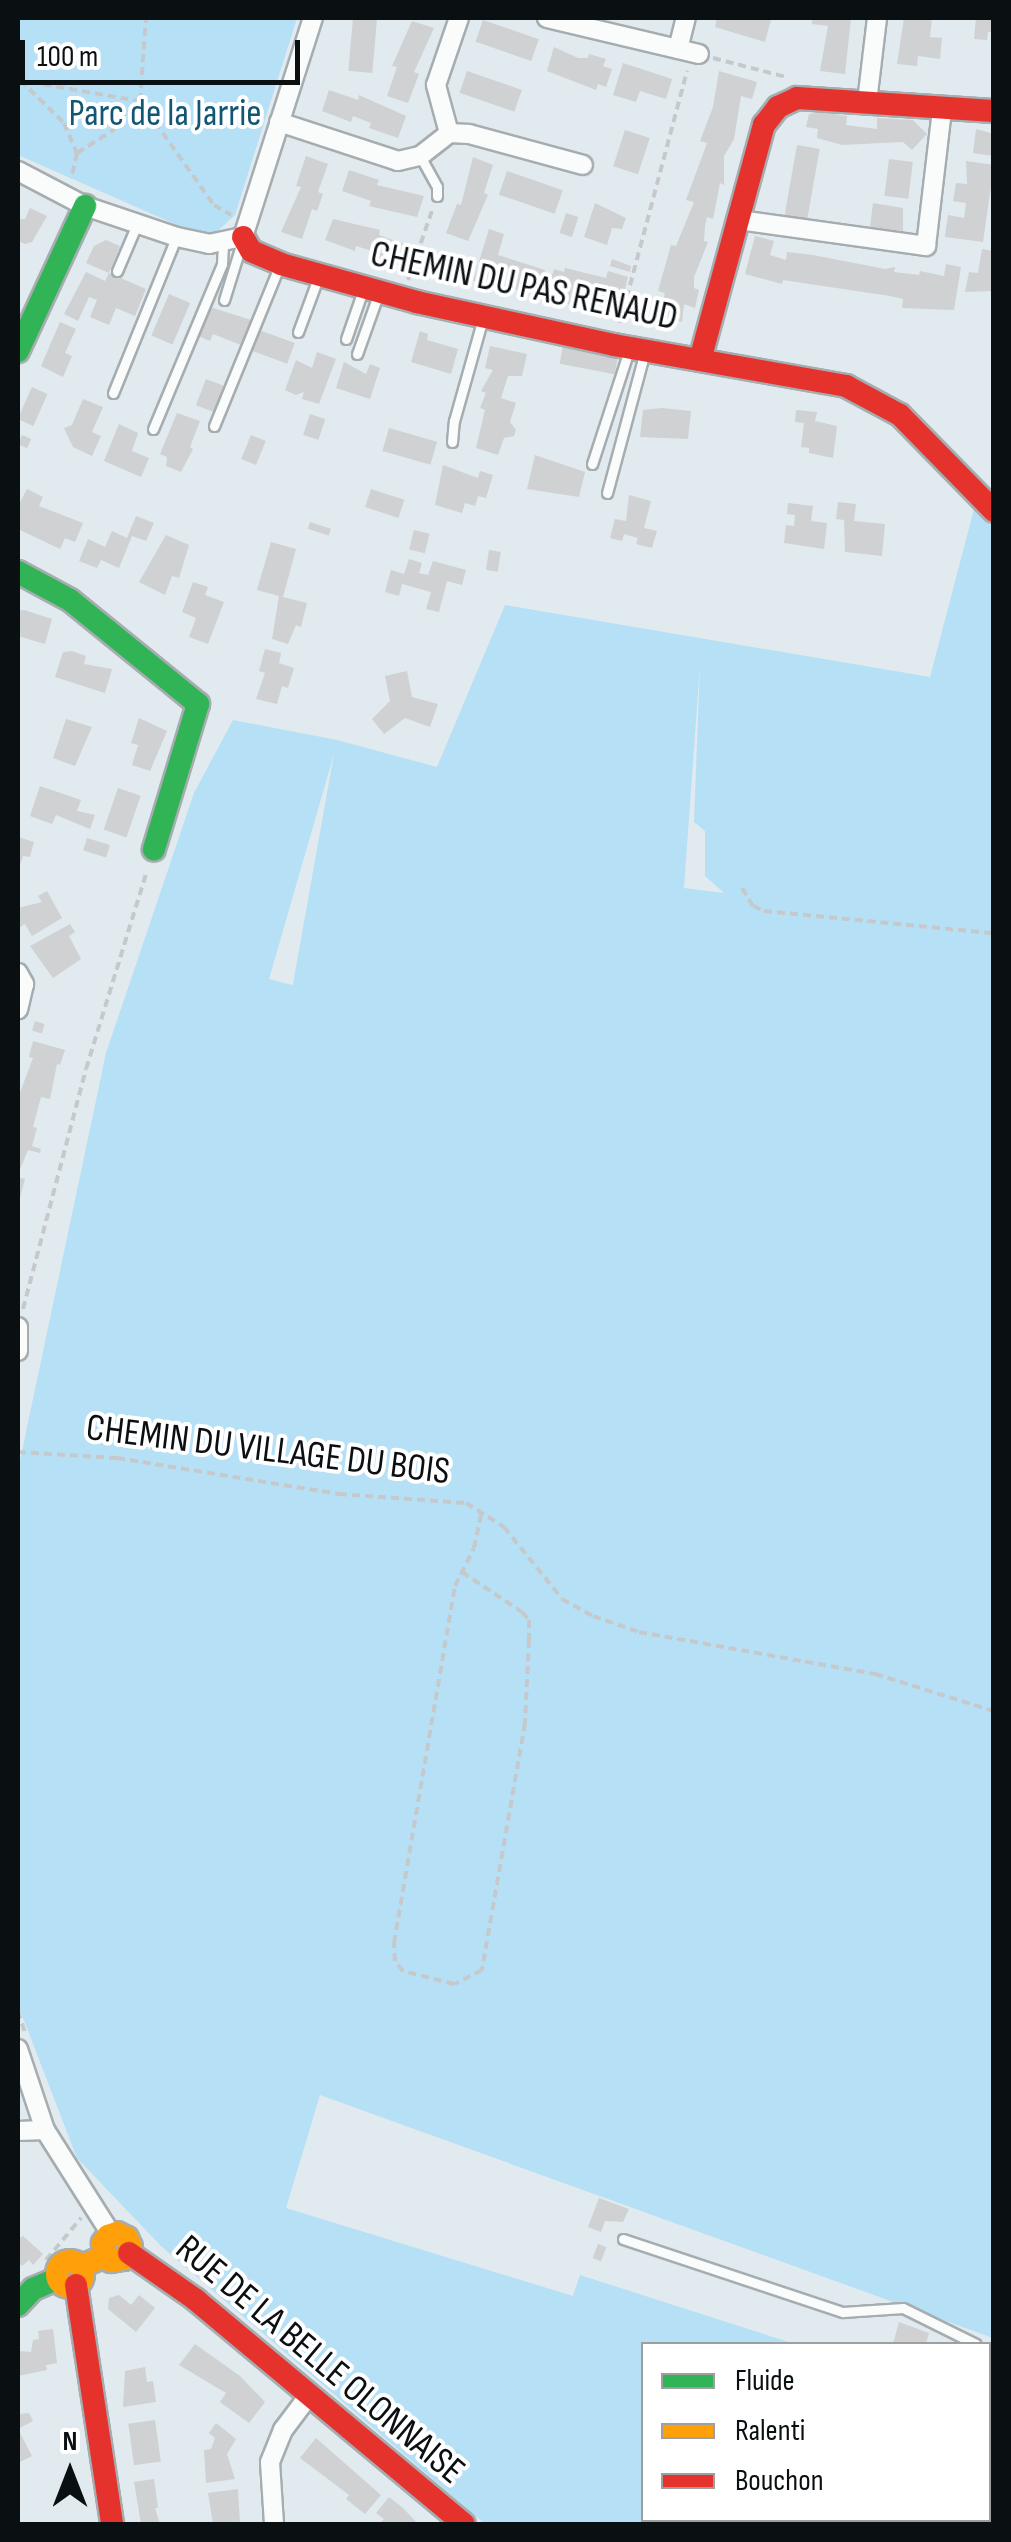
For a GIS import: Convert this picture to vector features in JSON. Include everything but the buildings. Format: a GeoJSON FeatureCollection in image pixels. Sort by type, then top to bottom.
{"type":"FeatureCollection","features":[{"type":"Feature","properties":{"kind":"street"},"geometry":{"type":"LineString","coordinates":[[234,232],[279,122],[312,18]]}},
{"type":"Feature","properties":{"kind":"street"},"geometry":{"type":"LineString","coordinates":[[450,133],[436,86],[459,18]]}},
{"type":"Feature","properties":{"kind":"street"},"geometry":{"type":"LineString","coordinates":[[547,18],[690,52],[686,18]]}},
{"type":"Feature","properties":{"kind":"street"},"geometry":{"type":"LineString","coordinates":[[867,102],[877,18]]}},
{"type":"Feature","properties":{"kind":"street"},"geometry":{"type":"LineString","coordinates":[[700,360],[764,124],[778,107],[797,98],[994,111]]}},
{"type":"Feature","properties":{"kind":"street"},"geometry":{"type":"LineString","coordinates":[[739,220],[926,246],[942,110]]}},
{"type":"Feature","properties":{"kind":"street"},"geometry":{"type":"LineString","coordinates":[[279,122],[398,161],[420,156],[450,133],[469,134],[583,166]]}},
{"type":"Feature","properties":{"kind":"street","name":"CHEMIN DU PAS RENAUD"},"geometry":{"type":"LineString","coordinates":[[18,171],[85,206],[137,224],[177,237],[234,232],[251,251],[281,264],[381,293],[483,318],[846,386],[900,415],[994,511]]}},
{"type":"Feature","properties":{"kind":"street"},"geometry":{"type":"LineString","coordinates":[[18,351],[85,206]]}},
{"type":"Feature","properties":{"kind":"street"},"geometry":{"type":"LineString","coordinates":[[18,572],[70,600],[198,704],[154,849]]}},
{"type":"Feature","properties":{"kind":"street"},"geometry":{"type":"LineString","coordinates":[[18,972],[24,984],[18,1009]]}},
{"type":"Feature","properties":{"kind":"street"},"geometry":{"type":"LineString","coordinates":[[18,1328],[18,1352]]}},
{"type":"Feature","properties":{"kind":"street"},"geometry":{"type":"LineString","coordinates":[[18,2305],[34,2289],[108,2245],[46,2130],[24,2047]]}},
{"type":"Feature","properties":{"kind":"street"},"geometry":{"type":"LineString","coordinates":[[18,2130],[46,2130]]}},
{"type":"Feature","properties":{"kind":"street","name":"RUE DE LA BELLE OLONNAISE"},"geometry":{"type":"LineString","coordinates":[[108,2245],[120,2261],[130,2252],[175,2283],[464,2524]]}},
{"type":"Feature","properties":{"kind":"street"},"geometry":{"type":"LineString","coordinates":[[63,2275],[112,2524]]}},
{"type":"Feature","properties":{"kind":"street"},"geometry":{"type":"LineString","coordinates":[[274,2524],[270,2462],[282,2430],[310,2394]]}},
{"type":"Feature","properties":{"kind":"lane"},"geometry":{"type":"LineString","coordinates":[[420,156],[437,186],[436,196]]}},
{"type":"Feature","properties":{"kind":"lane"},"geometry":{"type":"LineString","coordinates":[[116,271],[137,224]]}},
{"type":"Feature","properties":{"kind":"lane"},"geometry":{"type":"LineString","coordinates":[[224,300],[234,232]]}},
{"type":"Feature","properties":{"kind":"lane"},"geometry":{"type":"LineString","coordinates":[[153,428],[234,232]]}},
{"type":"Feature","properties":{"kind":"lane"},"geometry":{"type":"LineString","coordinates":[[114,393],[177,237]]}},
{"type":"Feature","properties":{"kind":"lane"},"geometry":{"type":"LineString","coordinates":[[214,426],[281,264]]}},
{"type":"Feature","properties":{"kind":"lane"},"geometry":{"type":"LineString","coordinates":[[298,332],[319,275]]}},
{"type":"Feature","properties":{"kind":"lane"},"geometry":{"type":"LineString","coordinates":[[346,339],[381,293]]}},
{"type":"Feature","properties":{"kind":"lane"},"geometry":{"type":"LineString","coordinates":[[357,354],[381,293]]}},
{"type":"Feature","properties":{"kind":"lane"},"geometry":{"type":"LineString","coordinates":[[452,442],[454,421],[483,318]]}},
{"type":"Feature","properties":{"kind":"lane"},"geometry":{"type":"LineString","coordinates":[[592,464],[630,347]]}},
{"type":"Feature","properties":{"kind":"lane"},"geometry":{"type":"LineString","coordinates":[[607,493],[630,347]]}},
{"type":"Feature","properties":{"kind":"lane"},"geometry":{"type":"LineString","coordinates":[[623,2239],[844,2312],[903,2308],[972,2342]]}},
{"type":"Feature","properties":{"kind":"path"},"geometry":{"type":"LineString","coordinates":[[77,153],[111,132],[140,100],[146,18]]}},
{"type":"Feature","properties":{"kind":"path"},"geometry":{"type":"LineString","coordinates":[[630,347],[690,52],[768,76],[802,78]]}},
{"type":"Feature","properties":{"kind":"path"},"geometry":{"type":"LineString","coordinates":[[19,80],[140,100],[234,232]]}},
{"type":"Feature","properties":{"kind":"path"},"geometry":{"type":"LineString","coordinates":[[19,80],[64,123],[77,153],[76,170],[62,195]]}},
{"type":"Feature","properties":{"kind":"path"},"geometry":{"type":"LineString","coordinates":[[381,293],[436,196]]}},
{"type":"Feature","properties":{"kind":"path"},"geometry":{"type":"LineString","coordinates":[[18,1328],[86,1069],[154,849]]}},
{"type":"Feature","properties":{"kind":"path"},"geometry":{"type":"LineString","coordinates":[[742,888],[753,906],[764,912],[994,933]]}},
{"type":"Feature","properties":{"kind":"path","name":"CHEMIN DU VILLAGE DU BOIS"},"geometry":{"type":"LineString","coordinates":[[18,1452],[118,1458],[276,1486],[466,1503],[504,1528],[546,1586],[593,1616],[638,1632],[875,1674],[994,1711]]}},
{"type":"Feature","properties":{"kind":"path"},"geometry":{"type":"LineString","coordinates":[[462,1572],[522,1612],[529,1620],[529,1640],[526,1723],[482,1970],[454,1984],[403,1971],[395,1961],[394,1942],[455,1586],[462,1572],[474,1548],[482,1510]]}},
{"type":"Feature","properties":{"kind":"path"},"geometry":{"type":"LineString","coordinates":[[18,2011],[24,2047]]}},
{"type":"Feature","properties":{"kind":"path"},"geometry":{"type":"LineString","coordinates":[[63,2275],[84,2212]]}},
{"type":"Feature","properties":{"kind":"green space","name":"Parc de la Jarrie"},"geometry":{"type":"Polygon","coordinates":[[[18,18],[297,18],[235,215],[209,239],[18,155],[18,18]]]}},
{"type":"Feature","properties":{"kind":"green space"},"geometry":{"type":"Polygon","coordinates":[[[974,509],[994,528],[993,2338],[320,2095],[286,2208],[573,2296],[580,2275],[789,2342],[641,2342],[641,2522],[755,2524],[485,2524],[161,2246],[77,2158],[18,2005],[18,1470],[106,1053],[194,793],[233,720],[337,740],[437,767],[505,605],[930,677],[974,509]],[[700,665],[684,888],[724,893],[705,876],[705,831],[694,822],[700,665]],[[334,754],[269,979],[293,984],[334,754]]]}},
{"type":"Feature","properties":{"kind":"traffic: fast"},"geometry":{"type":"LineString","coordinates":[[18,351],[85,206]]}},
{"type":"Feature","properties":{"kind":"traffic: fast"},"geometry":{"type":"LineString","coordinates":[[18,572],[70,600],[198,704],[154,849]]}},
{"type":"Feature","properties":{"kind":"traffic: fast"},"geometry":{"type":"LineString","coordinates":[[18,2305],[33,2289],[57,2279]]}},
{"type":"Feature","properties":{"kind":"traffic: slow"},"geometry":{"type":"LineString","coordinates":[[80,2267],[105,2256],[111,2261],[124,2259],[131,2247],[127,2238],[117,2233],[108,2236],[103,2243],[105,2256]]}},
{"type":"Feature","properties":{"kind":"traffic: slow"},"geometry":{"type":"LineString","coordinates":[[70,2261],[79,2265],[83,2274],[79,2283],[70,2287],[61,2283],[57,2274],[61,2265],[70,2261]]}},
{"type":"Feature","properties":{"kind":"traffic: jam"},"geometry":{"type":"LineString","coordinates":[[700,360],[764,125],[778,107],[797,98],[994,111]]}},
{"type":"Feature","properties":{"kind":"traffic: jam"},"geometry":{"type":"LineString","coordinates":[[243,237],[251,251],[281,264],[417,302],[614,345],[846,386],[900,415],[994,511]]}},
{"type":"Feature","properties":{"kind":"traffic: jam"},"geometry":{"type":"LineString","coordinates":[[129,2253],[196,2300],[464,2524]]}},
{"type":"Feature","properties":{"kind":"traffic: jam"},"geometry":{"type":"LineString","coordinates":[[76,2285],[112,2524]]}}]}
